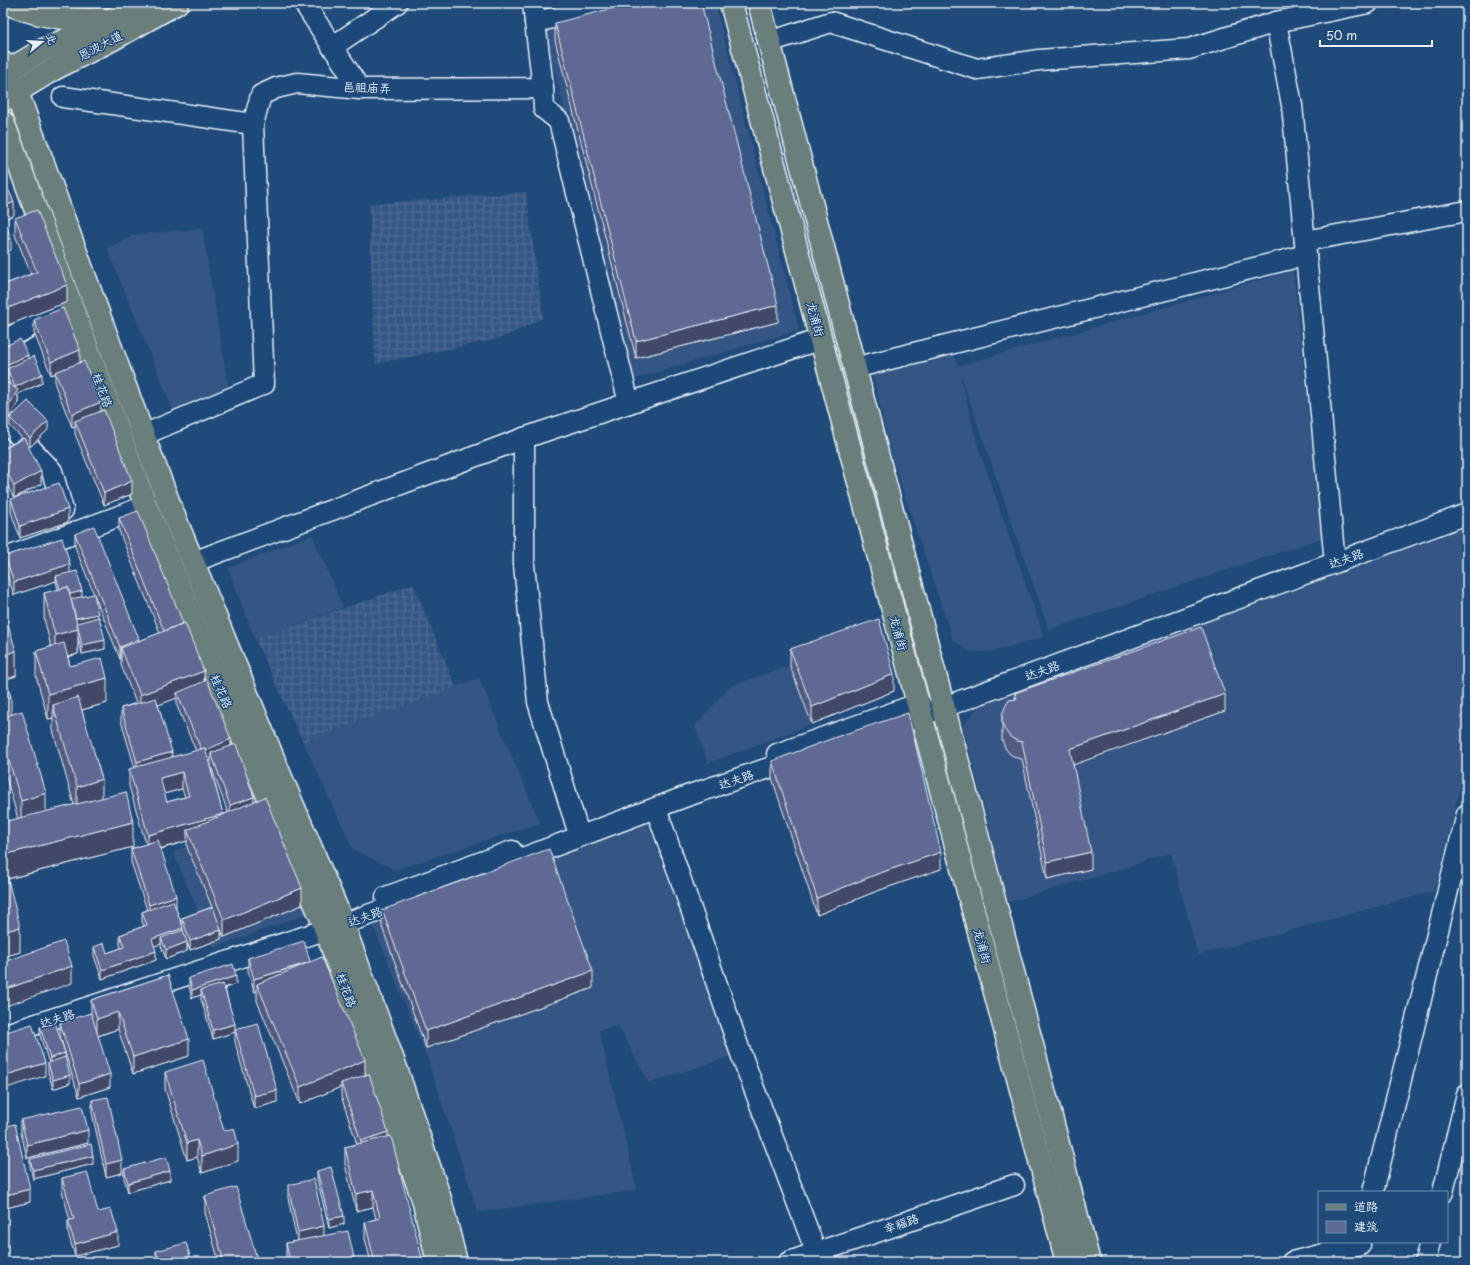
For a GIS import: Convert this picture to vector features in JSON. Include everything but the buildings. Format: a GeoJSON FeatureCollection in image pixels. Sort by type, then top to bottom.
{"type":"FeatureCollection","features":[{"type":"Feature","properties":{"kind":"main road"},"geometry":{"type":"LineString","coordinates":[[6,3],[18,8],[48,16],[78,20],[112,19]]}},
{"type":"Feature","properties":{"kind":"main road","name":"恩波大道"},"geometry":{"type":"LineString","coordinates":[[4,69],[112,19],[138,3]]}},
{"type":"Feature","properties":{"kind":"main road","name":"恩波大道"},"geometry":{"type":"LineString","coordinates":[[10,96],[52,70],[113,39],[177,3]]}},
{"type":"Feature","properties":{"kind":"main road","name":"龙浦街"},"geometry":{"type":"LineString","coordinates":[[731,3],[1067,1262]]}},
{"type":"Feature","properties":{"kind":"main road","name":"龙浦街"},"geometry":{"type":"LineString","coordinates":[[759,3],[1089,1262]]}},
{"type":"Feature","properties":{"kind":"main road"},"geometry":{"type":"LineString","coordinates":[[4,69],[10,96],[193,562],[280,775],[332,922],[396,1068],[440,1199],[456,1262]]}},
{"type":"Feature","properties":{"kind":"main road","name":"桂花路"},"geometry":{"type":"LineString","coordinates":[[3,122],[146,506],[229,707],[332,922],[423,1199],[438,1262]]}},
{"type":"Feature","properties":{"kind":"street"},"geometry":{"type":"LineString","coordinates":[[304,3],[360,89]]}},
{"type":"Feature","properties":{"kind":"street"},"geometry":{"type":"LineString","coordinates":[[332,47],[397,3]]}},
{"type":"Feature","properties":{"kind":"street"},"geometry":{"type":"LineString","coordinates":[[620,3],[534,13],[544,109],[559,121],[629,403]]}},
{"type":"Feature","properties":{"kind":"street"},"geometry":{"type":"LineString","coordinates":[[769,42],[832,22],[977,69],[1040,60],[1189,49],[1276,22],[1368,3]]}},
{"type":"Feature","properties":{"kind":"street"},"geometry":{"type":"LineString","coordinates":[[1276,22],[1292,105],[1334,553]]}},
{"type":"Feature","properties":{"kind":"street","name":"邑祖庙弄"},"geometry":{"type":"LineString","coordinates":[[143,435],[264,384],[253,124],[261,95],[276,88],[296,83],[360,89],[542,88]]}},
{"type":"Feature","properties":{"kind":"street"},"geometry":{"type":"LineString","coordinates":[[63,96],[253,124]]}},
{"type":"Feature","properties":{"kind":"street"},"geometry":{"type":"LineString","coordinates":[[854,368],[1305,248],[1467,211]]}},
{"type":"Feature","properties":{"kind":"street"},"geometry":{"type":"LineString","coordinates":[[3,340],[71,305]]}},
{"type":"Feature","properties":{"kind":"street"},"geometry":{"type":"LineString","coordinates":[[193,562],[524,438],[821,339]]}},
{"type":"Feature","properties":{"kind":"street"},"geometry":{"type":"LineString","coordinates":[[3,419],[52,471],[70,534]]}},
{"type":"Feature","properties":{"kind":"street"},"geometry":{"type":"LineString","coordinates":[[524,438],[524,565],[538,702],[577,828]]}},
{"type":"Feature","properties":{"kind":"street","name":"达夫路"},"geometry":{"type":"LineString","coordinates":[[942,701],[1334,553],[1467,505]]}},
{"type":"Feature","properties":{"kind":"street"},"geometry":{"type":"LineString","coordinates":[[3,559],[146,506]]}},
{"type":"Feature","properties":{"kind":"street","name":"达夫路"},"geometry":{"type":"LineString","coordinates":[[3,1025],[332,922],[688,786],[942,701],[1467,514]]}},
{"type":"Feature","properties":{"kind":"street","name":"达夫路"},"geometry":{"type":"LineString","coordinates":[[3,1035],[576,839],[919,709]]}},
{"type":"Feature","properties":{"kind":"street"},"geometry":{"type":"LineString","coordinates":[[656,808],[742,1054],[816,1252]]}},
{"type":"Feature","properties":{"kind":"street"},"geometry":{"type":"LineString","coordinates":[[1373,1191],[1467,814]]}},
{"type":"Feature","properties":{"kind":"street"},"geometry":{"type":"LineString","coordinates":[[1442,1191],[1467,1094]]}},
{"type":"Feature","properties":{"kind":"street","name":"幸福路"},"geometry":{"type":"LineString","coordinates":[[789,1262],[1014,1185]]}},
{"type":"Feature","properties":{"kind":"street"},"geometry":{"type":"LineString","coordinates":[[1425,1262],[1430,1243]]}},
{"type":"Feature","properties":{"kind":"street"},"geometry":{"type":"LineString","coordinates":[[1292,1262],[1359,1250]]}},
{"type":"Feature","properties":{"kind":"shaded area"},"geometry":{"type":"Polygon","coordinates":[[[656,3],[715,3],[799,330],[634,379],[543,27],[656,3]]]}},
{"type":"Feature","properties":{"kind":"shaded area"},"geometry":{"type":"Polygon","coordinates":[[[526,192],[543,318],[502,338],[375,364],[369,204],[526,192]]]}},
{"type":"Feature","properties":{"kind":"shaded area"},"geometry":{"type":"Polygon","coordinates":[[[202,228],[229,392],[174,412],[107,248],[135,235],[202,228]]]}},
{"type":"Feature","properties":{"kind":"shaded area"},"geometry":{"type":"Polygon","coordinates":[[[1293,271],[1322,538],[1049,630],[959,370],[977,443],[1044,637],[991,652],[971,652],[953,640],[893,461],[872,372],[954,354],[958,366],[1293,271]]]}},
{"type":"Feature","properties":{"kind":"shaded area"},"geometry":{"type":"Polygon","coordinates":[[[1467,527],[1467,758],[1435,891],[1198,955],[1171,853],[1008,902],[963,725],[988,698],[1467,527]]]}},
{"type":"Feature","properties":{"kind":"shaded area"},"geometry":{"type":"Polygon","coordinates":[[[312,535],[343,607],[255,639],[228,568],[312,535]]]}},
{"type":"Feature","properties":{"kind":"shaded area"},"geometry":{"type":"Polygon","coordinates":[[[413,584],[456,687],[303,742],[255,639],[413,584]]]}},
{"type":"Feature","properties":{"kind":"shaded area"},"geometry":{"type":"Polygon","coordinates":[[[790,666],[812,724],[708,763],[695,726],[730,686],[790,666]]]}},
{"type":"Feature","properties":{"kind":"shaded area"},"geometry":{"type":"Polygon","coordinates":[[[479,678],[540,823],[395,870],[353,849],[303,742],[479,678]]]}},
{"type":"Feature","properties":{"kind":"shaded area"},"geometry":{"type":"Polygon","coordinates":[[[265,814],[309,913],[214,948],[173,852],[265,814]]]}},
{"type":"Feature","properties":{"kind":"shaded area"},"geometry":{"type":"Polygon","coordinates":[[[647,822],[732,1056],[649,1083],[618,1026],[599,1030],[637,1190],[478,1212],[428,1061],[372,922],[647,822]]]}},
{"type":"Feature","properties":{"kind":"green space"},"geometry":{"type":"Polygon","coordinates":[[[932,3],[978,3],[955,7],[932,3]]]}}]}
